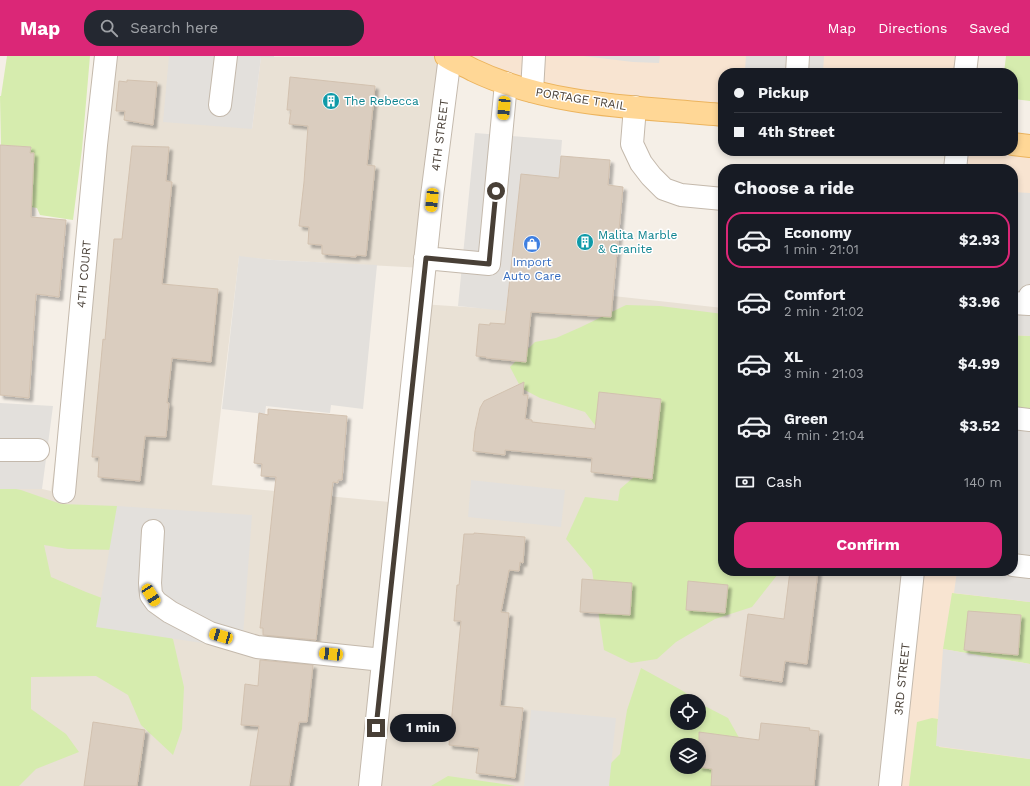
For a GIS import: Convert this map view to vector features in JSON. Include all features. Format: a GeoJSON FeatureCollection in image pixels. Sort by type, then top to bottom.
{"type":"FeatureCollection","features":[{"type":"Feature","properties":{"kind":"main road","name":"PORTAGE TRAIL"},"geometry":{"type":"LineString","coordinates":[[449,57],[493,79],[532,91],[587,102],[718,115]]}},
{"type":"Feature","properties":{"kind":"main road"},"geometry":{"type":"LineString","coordinates":[[1018,145],[1030,146]]}},
{"type":"Feature","properties":{"kind":"street","name":"4TH COURT"},"geometry":{"type":"LineString","coordinates":[[64,492],[96,145],[106,56]]}},
{"type":"Feature","properties":{"kind":"street"},"geometry":{"type":"LineString","coordinates":[[220,105],[226,56]]}},
{"type":"Feature","properties":{"kind":"street"},"geometry":{"type":"LineString","coordinates":[[532,91],[534,56]]}},
{"type":"Feature","properties":{"kind":"street"},"geometry":{"type":"LineString","coordinates":[[797,68],[798,56]]}},
{"type":"Feature","properties":{"kind":"street"},"geometry":{"type":"LineString","coordinates":[[966,68],[967,56]]}},
{"type":"Feature","properties":{"kind":"street","name":"4TH STREET"},"geometry":{"type":"LineString","coordinates":[[370,786],[432,196],[449,57]]}},
{"type":"Feature","properties":{"kind":"street"},"geometry":{"type":"LineString","coordinates":[[426,258],[489,264],[506,83]]}},
{"type":"Feature","properties":{"kind":"street"},"geometry":{"type":"LineString","coordinates":[[636,107],[632,144],[641,163],[651,176],[664,189],[681,195],[718,199]]}},
{"type":"Feature","properties":{"kind":"street"},"geometry":{"type":"LineString","coordinates":[[1018,303],[1029,304],[1030,296]]}},
{"type":"Feature","properties":{"kind":"street"},"geometry":{"type":"LineString","coordinates":[[1018,419],[1030,420]]}},
{"type":"Feature","properties":{"kind":"street"},"geometry":{"type":"LineString","coordinates":[[0,450],[38,450]]}},
{"type":"Feature","properties":{"kind":"street"},"geometry":{"type":"LineString","coordinates":[[153,531],[150,583],[151,595],[156,602],[170,612],[210,633],[257,646],[383,660]]}},
{"type":"Feature","properties":{"kind":"street"},"geometry":{"type":"LineString","coordinates":[[1018,566],[1030,567]]}},
{"type":"Feature","properties":{"kind":"street","name":"3RD STREET"},"geometry":{"type":"LineString","coordinates":[[890,786],[912,576]]}},
{"type":"Feature","properties":{"kind":"shaded area"},"geometry":{"type":"Polygon","coordinates":[[[94,56],[170,56],[252,129],[261,57],[450,56],[424,268],[239,257],[212,485],[400,503],[421,304],[611,317],[613,296],[718,307],[718,576],[911,576],[889,786],[0,786],[0,489],[42,489],[51,491],[56,455],[94,56]]]}},
{"type":"Feature","properties":{"kind":"shaded area"},"geometry":{"type":"Polygon","coordinates":[[[169,56],[274,56],[274,58],[261,57],[252,129],[163,122],[169,56]]]}},
{"type":"Feature","properties":{"kind":"shaded area"},"geometry":{"type":"Polygon","coordinates":[[[450,56],[967,56],[966,68],[718,68],[718,115],[587,102],[450,56]]]}},
{"type":"Feature","properties":{"kind":"shaded area"},"geometry":{"type":"Polygon","coordinates":[[[583,56],[660,56],[659,63],[633,62],[583,56]]]}},
{"type":"Feature","properties":{"kind":"shaded area"},"geometry":{"type":"Polygon","coordinates":[[[746,56],[824,56],[823,68],[745,68],[746,56]]]}},
{"type":"Feature","properties":{"kind":"shaded area"},"geometry":{"type":"Polygon","coordinates":[[[475,133],[562,140],[559,178],[521,175],[506,311],[458,306],[475,133]]]}},
{"type":"Feature","properties":{"kind":"shaded area"},"geometry":{"type":"Polygon","coordinates":[[[968,156],[1030,156],[1030,786],[899,786],[922,576],[1018,576],[1018,164],[968,164],[968,156]]]}},
{"type":"Feature","properties":{"kind":"shaded area"},"geometry":{"type":"Polygon","coordinates":[[[1018,192],[1030,193],[1030,336],[1018,335],[1018,192]]]}},
{"type":"Feature","properties":{"kind":"shaded area"},"geometry":{"type":"Polygon","coordinates":[[[239,256],[274,260],[377,265],[363,409],[331,405],[330,413],[266,406],[265,414],[222,409],[239,256]]]}},
{"type":"Feature","properties":{"kind":"shaded area"},"geometry":{"type":"Polygon","coordinates":[[[0,403],[53,406],[42,489],[0,489],[0,403]]]}},
{"type":"Feature","properties":{"kind":"shaded area"},"geometry":{"type":"Polygon","coordinates":[[[1018,411],[1030,412],[1030,602],[954,593],[956,576],[1018,576],[1018,411]]]}},
{"type":"Feature","properties":{"kind":"shaded area"},"geometry":{"type":"Polygon","coordinates":[[[471,480],[565,490],[561,527],[468,517],[471,480]]]}},
{"type":"Feature","properties":{"kind":"shaded area"},"geometry":{"type":"Polygon","coordinates":[[[117,506],[252,515],[242,649],[96,627],[117,506]]]}},
{"type":"Feature","properties":{"kind":"shaded area"},"geometry":{"type":"Polygon","coordinates":[[[943,649],[1030,664],[1030,759],[936,746],[943,649]]]}},
{"type":"Feature","properties":{"kind":"shaded area"},"geometry":{"type":"Polygon","coordinates":[[[531,710],[616,718],[609,786],[524,786],[531,710]]]}},
{"type":"Feature","properties":{"kind":"green space"},"geometry":{"type":"Polygon","coordinates":[[[7,56],[90,56],[82,149],[73,220],[40,215],[37,208],[31,207],[34,153],[30,153],[31,147],[1,145],[0,96],[7,56]]]}},
{"type":"Feature","properties":{"kind":"green space"},"geometry":{"type":"Polygon","coordinates":[[[1006,56],[1030,56],[1030,101],[1018,100],[1018,68],[1005,68],[1006,56]]]}},
{"type":"Feature","properties":{"kind":"green space"},"geometry":{"type":"Polygon","coordinates":[[[626,305],[660,306],[718,313],[718,576],[776,576],[752,607],[715,619],[676,642],[657,659],[631,663],[604,650],[592,570],[566,539],[585,497],[618,501],[620,489],[634,477],[585,412],[540,398],[521,388],[510,367],[535,342],[556,338],[626,305]]]}},
{"type":"Feature","properties":{"kind":"green space"},"geometry":{"type":"Polygon","coordinates":[[[1018,335],[1030,336],[1030,412],[1018,411],[1018,335]]]}},
{"type":"Feature","properties":{"kind":"green space"},"geometry":{"type":"Polygon","coordinates":[[[0,486],[21,490],[61,504],[117,506],[137,532],[118,550],[68,549],[44,545],[51,577],[139,612],[173,639],[184,687],[182,729],[173,755],[141,725],[128,695],[96,676],[31,677],[31,709],[66,734],[79,752],[36,769],[19,786],[0,786],[0,486]]]}},
{"type":"Feature","properties":{"kind":"green space"},"geometry":{"type":"Polygon","coordinates":[[[952,593],[1030,602],[1030,664],[943,649],[952,593]]]}},
{"type":"Feature","properties":{"kind":"green space"},"geometry":{"type":"Polygon","coordinates":[[[641,668],[687,694],[670,694],[670,730],[706,730],[706,707],[728,718],[752,761],[782,786],[588,786],[620,754],[627,710],[641,668]]]}},
{"type":"Feature","properties":{"kind":"green space"},"geometry":{"type":"Polygon","coordinates":[[[932,718],[938,719],[937,733],[939,747],[1030,759],[1030,786],[909,786],[917,722],[932,718]]]}},
{"type":"Feature","properties":{"kind":"green space"},"geometry":{"type":"Polygon","coordinates":[[[448,776],[516,786],[431,786],[448,776]]]}},
{"type":"Feature","properties":{"kind":"building"},"geometry":{"type":"Polygon","coordinates":[[[290,77],[375,86],[367,165],[375,166],[366,256],[356,255],[356,257],[322,254],[322,245],[308,244],[309,227],[299,226],[308,126],[289,124],[291,110],[287,110],[290,77]]]}},
{"type":"Feature","properties":{"kind":"building"},"geometry":{"type":"Polygon","coordinates":[[[127,80],[157,82],[153,125],[124,120],[125,111],[116,111],[119,81],[127,82],[127,80]]]}},
{"type":"Feature","properties":{"kind":"building"},"geometry":{"type":"Polygon","coordinates":[[[0,145],[31,147],[30,153],[34,153],[31,217],[66,220],[59,297],[36,294],[29,398],[0,395],[0,145]]]}},
{"type":"Feature","properties":{"kind":"building"},"geometry":{"type":"Polygon","coordinates":[[[132,146],[169,147],[166,181],[172,182],[162,284],[218,289],[211,362],[172,358],[167,403],[169,403],[166,437],[145,436],[140,481],[98,477],[99,457],[92,457],[114,239],[122,239],[132,146]]]}},
{"type":"Feature","properties":{"kind":"building"},"geometry":{"type":"Polygon","coordinates":[[[561,156],[610,160],[608,185],[623,187],[611,317],[531,312],[526,362],[476,356],[479,324],[505,324],[521,174],[559,178],[561,156]]]}},
{"type":"Feature","properties":{"kind":"building"},"geometry":{"type":"Polygon","coordinates":[[[524,382],[523,395],[528,395],[525,419],[532,420],[532,422],[595,429],[599,392],[661,399],[652,479],[591,472],[592,458],[505,450],[505,455],[473,451],[475,431],[480,408],[484,401],[524,382]]]}},
{"type":"Feature","properties":{"kind":"building"},"geometry":{"type":"Polygon","coordinates":[[[268,409],[347,416],[342,480],[338,480],[338,483],[333,482],[316,640],[263,635],[263,628],[260,628],[276,477],[261,476],[262,464],[254,463],[259,413],[268,415],[268,409]]]}},
{"type":"Feature","properties":{"kind":"building"},"geometry":{"type":"Polygon","coordinates":[[[474,533],[525,537],[523,563],[520,562],[519,571],[509,570],[501,612],[509,613],[500,706],[523,708],[515,778],[476,773],[479,748],[449,745],[461,621],[454,621],[457,585],[459,585],[464,534],[474,533]]]}},
{"type":"Feature","properties":{"kind":"building"},"geometry":{"type":"Polygon","coordinates":[[[789,576],[817,576],[807,664],[785,661],[782,682],[740,676],[748,614],[784,619],[789,576]]]}},
{"type":"Feature","properties":{"kind":"building"},"geometry":{"type":"Polygon","coordinates":[[[582,579],[632,583],[630,615],[580,612],[582,579]]]}},
{"type":"Feature","properties":{"kind":"building"},"geometry":{"type":"Polygon","coordinates":[[[688,581],[728,585],[725,613],[686,610],[688,581]]]}},
{"type":"Feature","properties":{"kind":"building"},"geometry":{"type":"Polygon","coordinates":[[[968,611],[1021,615],[1018,655],[964,650],[968,611]]]}},
{"type":"Feature","properties":{"kind":"building"},"geometry":{"type":"Polygon","coordinates":[[[260,660],[313,665],[307,722],[299,722],[289,786],[250,786],[259,726],[241,725],[245,684],[258,686],[260,660]]]}},
{"type":"Feature","properties":{"kind":"building"},"geometry":{"type":"Polygon","coordinates":[[[93,722],[145,730],[137,786],[84,786],[93,722]]]}},
{"type":"Feature","properties":{"kind":"building"},"geometry":{"type":"Polygon","coordinates":[[[761,723],[810,728],[809,730],[819,731],[814,786],[711,786],[712,769],[706,768],[706,738],[699,738],[699,732],[759,740],[761,723]]]}},
{"type":"Feature","properties":{"kind":"place","name":"The Rebecca"},"geometry":{"type":"Point","coordinates":[331,101]}},
{"type":"Feature","properties":{"kind":"place","name":"Malita Marble & Granite"},"geometry":{"type":"Point","coordinates":[585,242]}},
{"type":"Feature","properties":{"kind":"place","name":"Import Auto Care"},"geometry":{"type":"Point","coordinates":[532,244]}},
{"type":"Feature","properties":{"kind":"route"},"geometry":{"type":"LineString","coordinates":[[376,728],[426,258],[489,264],[496,191]]}}]}
